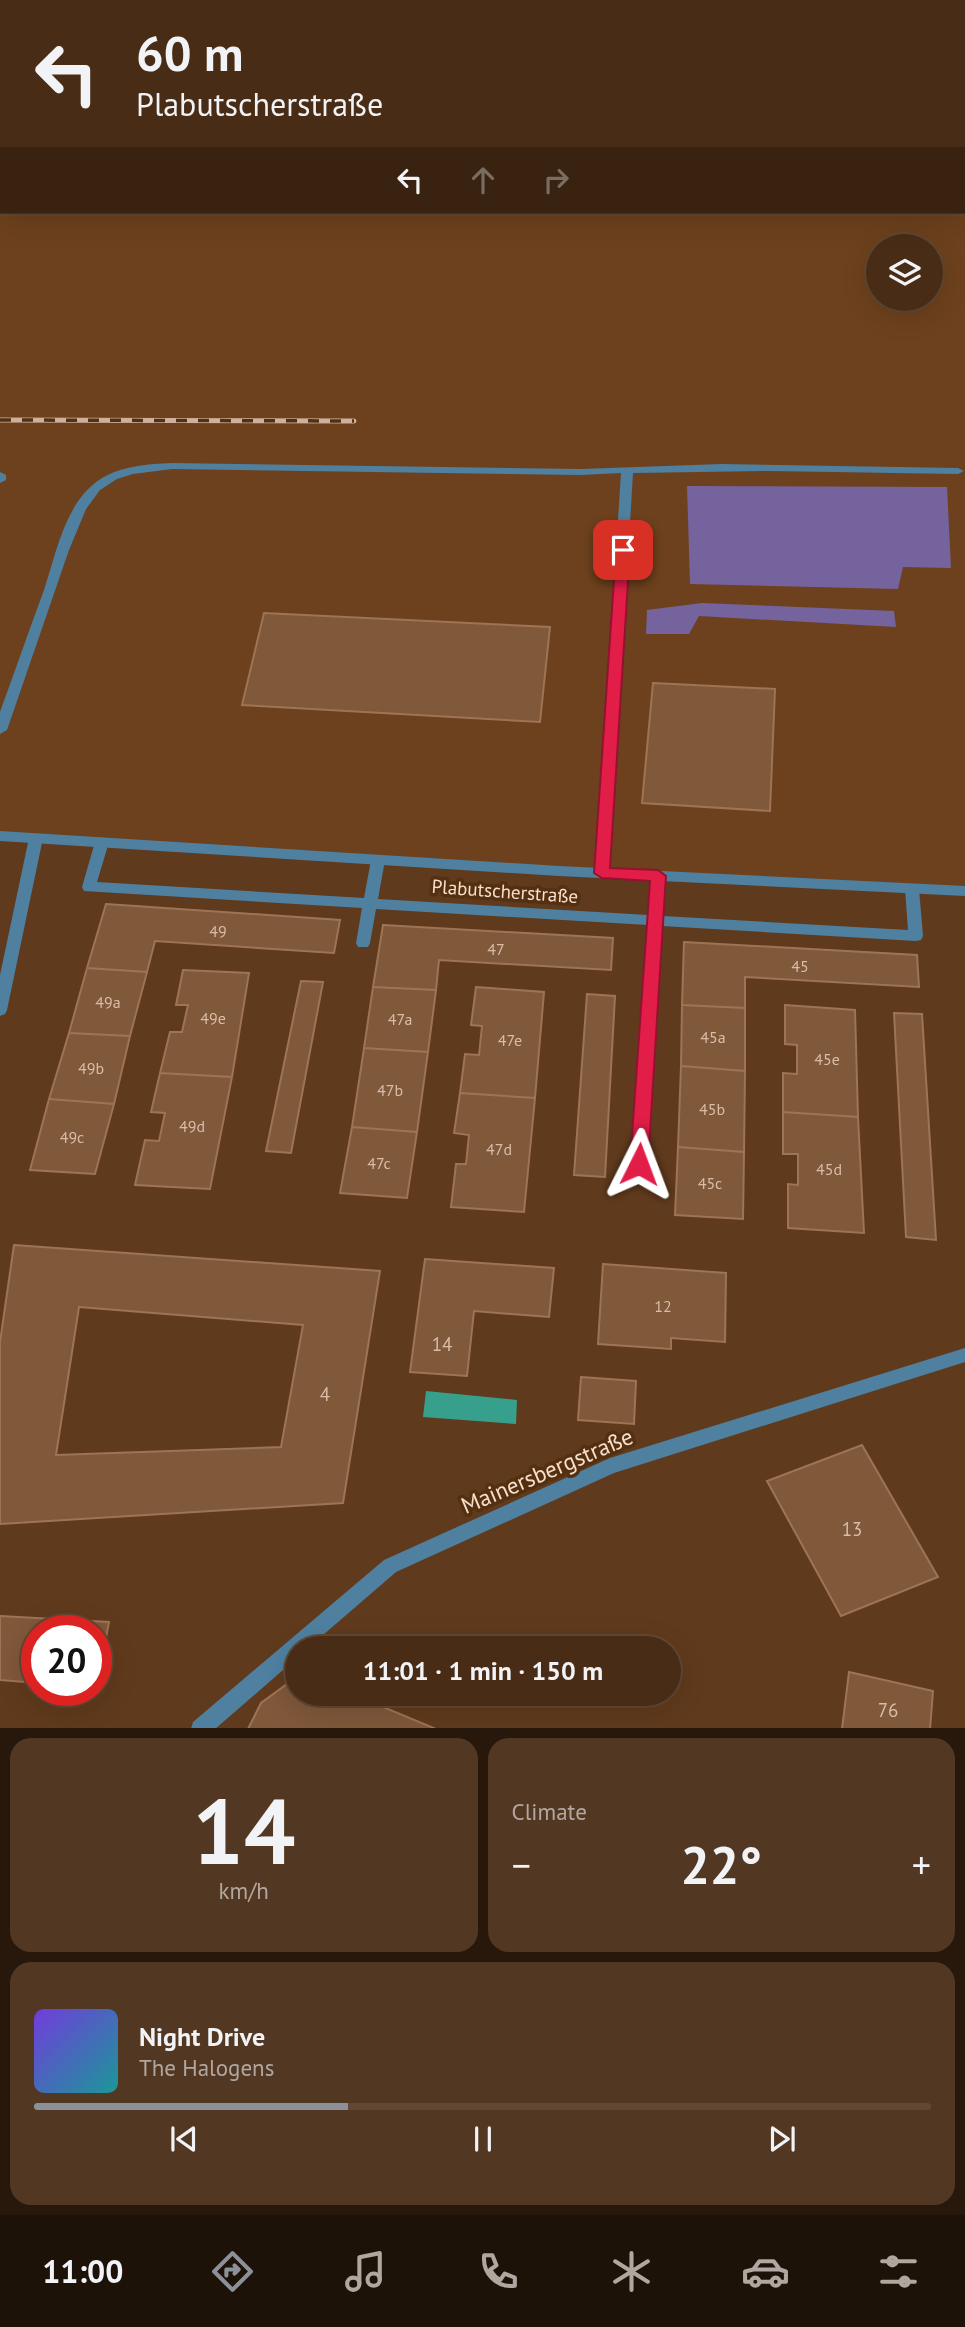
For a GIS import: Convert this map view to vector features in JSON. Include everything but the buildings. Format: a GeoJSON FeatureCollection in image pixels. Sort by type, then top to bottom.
{"type":"FeatureCollection","features":[{"type":"Feature","properties":{"kind":"street"},"geometry":{"type":"LineString","coordinates":[[0,730],[65,546],[84,503],[96,488],[111,477],[138,469],[172,466],[581,472],[627,469],[958,471]]}},
{"type":"Feature","properties":{"kind":"street"},"geometry":{"type":"LineString","coordinates":[[602,873],[627,469]]}},
{"type":"Feature","properties":{"kind":"street","name":"Plabutscherstraße"},"geometry":{"type":"LineString","coordinates":[[0,836],[602,873],[965,891]]}},
{"type":"Feature","properties":{"kind":"street"},"geometry":{"type":"LineString","coordinates":[[0,1010],[36,838]]}},
{"type":"Feature","properties":{"kind":"street","name":"Plabutscherstraße"},"geometry":{"type":"LineString","coordinates":[[102,842],[89,887],[916,936],[912,889]]}},
{"type":"Feature","properties":{"kind":"street"},"geometry":{"type":"LineString","coordinates":[[363,943],[378,860]]}},
{"type":"Feature","properties":{"kind":"street"},"geometry":{"type":"LineString","coordinates":[[639,1164],[658,876]]}},
{"type":"Feature","properties":{"kind":"street","name":"Mainersbergstraße"},"geometry":{"type":"LineString","coordinates":[[200,1728],[390,1566],[610,1466],[965,1355]]}},
{"type":"Feature","properties":{"kind":"shaded area"},"geometry":{"type":"Polygon","coordinates":[[[0,214],[965,214],[965,891],[0,836],[0,214]]]}},
{"type":"Feature","properties":{"kind":"shaded area"},"geometry":{"type":"Polygon","coordinates":[[[687,486],[947,487],[951,568],[903,567],[898,589],[690,584],[687,486]]]}},
{"type":"Feature","properties":{"kind":"shaded area"},"geometry":{"type":"Polygon","coordinates":[[[702,603],[894,611],[896,627],[699,616],[689,634],[646,634],[647,610],[702,603]]]}},
{"type":"Feature","properties":{"kind":"water"},"geometry":{"type":"Polygon","coordinates":[[[426,1391],[517,1400],[516,1424],[423,1417],[426,1391]]]}},
{"type":"Feature","properties":{"kind":"railway"},"geometry":{"type":"LineString","coordinates":[[0,420],[354,421]]}},
{"type":"Feature","properties":{"kind":"route"},"geometry":{"type":"LineString","coordinates":[[623,550],[602,873],[658,876],[639,1164]]}}]}
